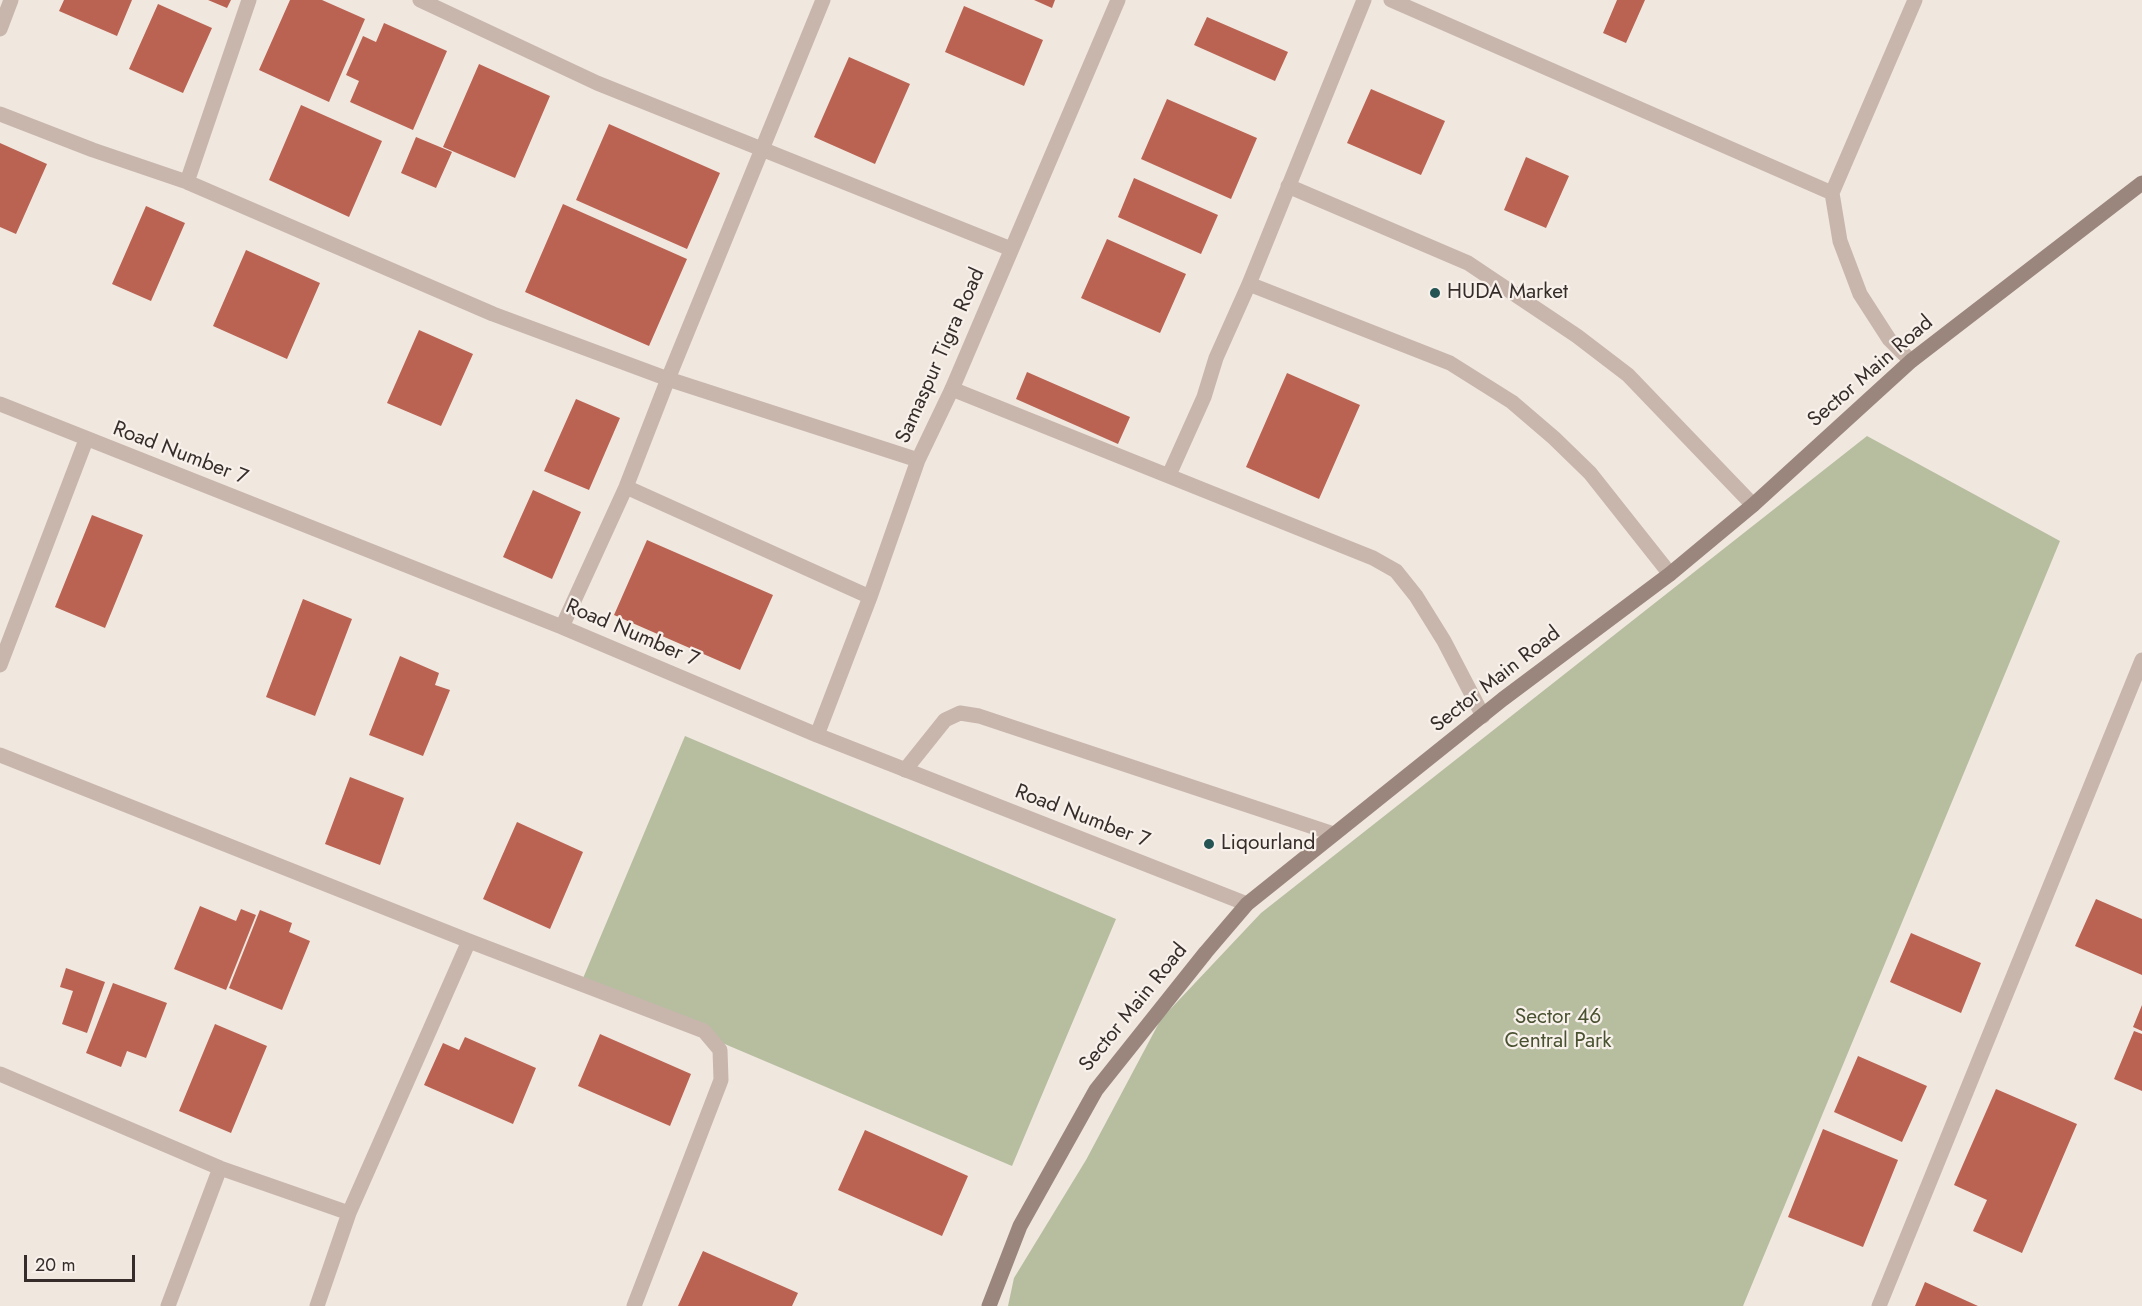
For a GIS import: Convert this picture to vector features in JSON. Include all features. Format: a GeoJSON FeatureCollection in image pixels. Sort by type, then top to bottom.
{"type":"FeatureCollection","features":[{"type":"Feature","properties":{"kind":"street"},"geometry":{"type":"LineString","coordinates":[[0,29],[11,0]]}},
{"type":"Feature","properties":{"kind":"street"},"geometry":{"type":"LineString","coordinates":[[187,182],[249,0]]}},
{"type":"Feature","properties":{"kind":"street"},"geometry":{"type":"LineString","coordinates":[[420,0],[597,83],[1011,249]]}},
{"type":"Feature","properties":{"kind":"street"},"geometry":{"type":"LineString","coordinates":[[562,627],[626,487],[823,0]]}},
{"type":"Feature","properties":{"kind":"street","name":"Samaspur Tigra Road"},"geometry":{"type":"LineString","coordinates":[[817,735],[870,597],[918,460],[952,389],[1118,0]]}},
{"type":"Feature","properties":{"kind":"street"},"geometry":{"type":"LineString","coordinates":[[1169,475],[1204,397],[1216,358],[1249,284],[1364,0]]}},
{"type":"Feature","properties":{"kind":"street"},"geometry":{"type":"LineString","coordinates":[[1391,0],[1832,194]]}},
{"type":"Feature","properties":{"kind":"street"},"geometry":{"type":"LineString","coordinates":[[1911,361],[1889,339],[1860,294],[1840,241],[1832,194],[1915,0]]}},
{"type":"Feature","properties":{"kind":"street"},"geometry":{"type":"LineString","coordinates":[[0,114],[93,150],[187,182],[494,314],[668,380],[918,460]]}},
{"type":"Feature","properties":{"kind":"street","name":"Sector Main Road"},"geometry":{"type":"LineString","coordinates":[[989,1306],[1020,1226],[1095,1090],[1247,904],[1483,716],[1670,574],[1753,505],[1911,361],[2142,183]]}},
{"type":"Feature","properties":{"kind":"street"},"geometry":{"type":"LineString","coordinates":[[1288,186],[1468,263],[1577,336],[1628,375],[1753,505]]}},
{"type":"Feature","properties":{"kind":"street"},"geometry":{"type":"LineString","coordinates":[[1249,284],[1450,363],[1512,402],[1590,473],[1670,574]]}},
{"type":"Feature","properties":{"kind":"street"},"geometry":{"type":"LineString","coordinates":[[952,389],[1373,558],[1396,571],[1416,596],[1444,641],[1483,716]]}},
{"type":"Feature","properties":{"kind":"street","name":"Road Number 7"},"geometry":{"type":"LineString","coordinates":[[0,404],[562,627],[817,735],[1247,904]]}},
{"type":"Feature","properties":{"kind":"street"},"geometry":{"type":"LineString","coordinates":[[0,665],[86,440]]}},
{"type":"Feature","properties":{"kind":"street"},"geometry":{"type":"LineString","coordinates":[[626,487],[870,597]]}},
{"type":"Feature","properties":{"kind":"street"},"geometry":{"type":"LineString","coordinates":[[1878,1306],[2142,660]]}},
{"type":"Feature","properties":{"kind":"street"},"geometry":{"type":"LineString","coordinates":[[905,770],[945,720],[960,713],[979,716],[1334,834]]}},
{"type":"Feature","properties":{"kind":"street"},"geometry":{"type":"LineString","coordinates":[[0,754],[469,941],[704,1031],[720,1050],[721,1080],[634,1306]]}},
{"type":"Feature","properties":{"kind":"street"},"geometry":{"type":"LineString","coordinates":[[318,1306],[349,1213],[469,941]]}},
{"type":"Feature","properties":{"kind":"street"},"geometry":{"type":"LineString","coordinates":[[0,1074],[220,1168],[349,1213]]}},
{"type":"Feature","properties":{"kind":"street"},"geometry":{"type":"LineString","coordinates":[[168,1306],[220,1168]]}},
{"type":"Feature","properties":{"kind":"green space","name":"Sector 46 Central Park"},"geometry":{"type":"Polygon","coordinates":[[[1867,436],[2060,541],[1743,1306],[1008,1306],[1014,1278],[1086,1160],[1161,1019],[1261,913],[1867,436]]]}},
{"type":"Feature","properties":{"kind":"green space"},"geometry":{"type":"Polygon","coordinates":[[[685,736],[1116,919],[1012,1166],[581,983],[685,736]]]}},
{"type":"Feature","properties":{"kind":"building"},"geometry":{"type":"Polygon","coordinates":[[[64,0],[132,0],[117,36],[59,11],[64,0]]]}},
{"type":"Feature","properties":{"kind":"building"},"geometry":{"type":"Polygon","coordinates":[[[208,0],[231,0],[227,8],[208,0]]]}},
{"type":"Feature","properties":{"kind":"building"},"geometry":{"type":"Polygon","coordinates":[[[290,0],[322,0],[365,19],[329,102],[259,70],[290,0]]]}},
{"type":"Feature","properties":{"kind":"building"},"geometry":{"type":"Polygon","coordinates":[[[1034,0],[1055,0],[1052,8],[1034,0]]]}},
{"type":"Feature","properties":{"kind":"building"},"geometry":{"type":"Polygon","coordinates":[[[1617,0],[1645,0],[1626,43],[1603,33],[1617,0]]]}},
{"type":"Feature","properties":{"kind":"building"},"geometry":{"type":"Polygon","coordinates":[[[158,4],[212,28],[183,93],[129,69],[158,4]]]}},
{"type":"Feature","properties":{"kind":"building"},"geometry":{"type":"Polygon","coordinates":[[[964,6],[1043,40],[1024,86],[945,52],[964,6]]]}},
{"type":"Feature","properties":{"kind":"building"},"geometry":{"type":"Polygon","coordinates":[[[1207,17],[1288,52],[1275,81],[1194,45],[1207,17]]]}},
{"type":"Feature","properties":{"kind":"building"},"geometry":{"type":"Polygon","coordinates":[[[384,23],[447,51],[413,130],[350,102],[359,81],[346,75],[363,36],[376,42],[384,23]]]}},
{"type":"Feature","properties":{"kind":"building"},"geometry":{"type":"Polygon","coordinates":[[[849,57],[910,84],[875,164],[814,137],[849,57]]]}},
{"type":"Feature","properties":{"kind":"building"},"geometry":{"type":"Polygon","coordinates":[[[479,64],[550,96],[515,178],[443,147],[479,64]]]}},
{"type":"Feature","properties":{"kind":"building"},"geometry":{"type":"Polygon","coordinates":[[[1371,89],[1445,121],[1421,175],[1347,143],[1371,89]]]}},
{"type":"Feature","properties":{"kind":"building"},"geometry":{"type":"Polygon","coordinates":[[[1167,99],[1257,138],[1231,199],[1141,159],[1167,99]]]}},
{"type":"Feature","properties":{"kind":"building"},"geometry":{"type":"Polygon","coordinates":[[[301,105],[382,141],[349,217],[269,180],[301,105]]]}},
{"type":"Feature","properties":{"kind":"building"},"geometry":{"type":"Polygon","coordinates":[[[609,124],[720,173],[687,249],[576,200],[609,124]]]}},
{"type":"Feature","properties":{"kind":"building"},"geometry":{"type":"Polygon","coordinates":[[[416,137],[452,152],[436,188],[401,173],[416,137]]]}},
{"type":"Feature","properties":{"kind":"building"},"geometry":{"type":"Polygon","coordinates":[[[0,143],[47,164],[16,234],[0,227],[0,143]]]}},
{"type":"Feature","properties":{"kind":"building"},"geometry":{"type":"Polygon","coordinates":[[[1526,157],[1569,176],[1546,228],[1504,210],[1526,157]]]}},
{"type":"Feature","properties":{"kind":"building"},"geometry":{"type":"Polygon","coordinates":[[[1134,178],[1218,215],[1201,254],[1118,217],[1134,178]]]}},
{"type":"Feature","properties":{"kind":"building"},"geometry":{"type":"Polygon","coordinates":[[[563,204],[687,259],[649,346],[525,292],[563,204]]]}},
{"type":"Feature","properties":{"kind":"building"},"geometry":{"type":"Polygon","coordinates":[[[146,206],[185,223],[151,301],[112,284],[146,206]]]}},
{"type":"Feature","properties":{"kind":"building"},"geometry":{"type":"Polygon","coordinates":[[[1107,239],[1186,274],[1160,333],[1081,298],[1107,239]]]}},
{"type":"Feature","properties":{"kind":"building"},"geometry":{"type":"Polygon","coordinates":[[[246,250],[320,283],[287,359],[213,326],[246,250]]]}},
{"type":"Feature","properties":{"kind":"building"},"geometry":{"type":"Polygon","coordinates":[[[419,330],[473,354],[441,426],[387,403],[419,330]]]}},
{"type":"Feature","properties":{"kind":"building"},"geometry":{"type":"Polygon","coordinates":[[[1027,372],[1130,417],[1118,444],[1016,399],[1027,372]]]}},
{"type":"Feature","properties":{"kind":"building"},"geometry":{"type":"Polygon","coordinates":[[[1287,373],[1360,405],[1319,499],[1246,467],[1287,373]]]}},
{"type":"Feature","properties":{"kind":"building"},"geometry":{"type":"Polygon","coordinates":[[[576,399],[620,418],[589,490],[544,471],[576,399]]]}},
{"type":"Feature","properties":{"kind":"building"},"geometry":{"type":"Polygon","coordinates":[[[533,490],[581,512],[552,579],[503,557],[533,490]]]}},
{"type":"Feature","properties":{"kind":"building"},"geometry":{"type":"Polygon","coordinates":[[[92,515],[143,535],[105,628],[55,607],[92,515]]]}},
{"type":"Feature","properties":{"kind":"building"},"geometry":{"type":"Polygon","coordinates":[[[647,540],[773,595],[740,670],[614,615],[647,540]]]}},
{"type":"Feature","properties":{"kind":"building"},"geometry":{"type":"Polygon","coordinates":[[[303,599],[352,619],[315,716],[266,697],[303,599]]]}},
{"type":"Feature","properties":{"kind":"building"},"geometry":{"type":"Polygon","coordinates":[[[400,656],[439,673],[435,685],[450,690],[423,756],[369,735],[400,656]]]}},
{"type":"Feature","properties":{"kind":"building"},"geometry":{"type":"Polygon","coordinates":[[[350,777],[404,798],[380,865],[325,844],[350,777]]]}},
{"type":"Feature","properties":{"kind":"building"},"geometry":{"type":"Polygon","coordinates":[[[517,822],[583,852],[550,929],[483,899],[517,822]]]}},
{"type":"Feature","properties":{"kind":"building"},"geometry":{"type":"Polygon","coordinates":[[[2096,899],[2142,919],[2142,975],[2075,946],[2096,899]]]}},
{"type":"Feature","properties":{"kind":"building"},"geometry":{"type":"Polygon","coordinates":[[[200,906],[236,921],[241,909],[256,915],[226,990],[174,969],[200,906]]]}},
{"type":"Feature","properties":{"kind":"building"},"geometry":{"type":"Polygon","coordinates":[[[260,910],[292,923],[289,932],[310,941],[282,1010],[229,988],[260,910]]]}},
{"type":"Feature","properties":{"kind":"building"},"geometry":{"type":"Polygon","coordinates":[[[1911,933],[1981,963],[1961,1013],[1890,982],[1911,933]]]}},
{"type":"Feature","properties":{"kind":"building"},"geometry":{"type":"Polygon","coordinates":[[[66,968],[105,982],[87,1033],[62,1024],[73,991],[60,987],[66,968]]]}},
{"type":"Feature","properties":{"kind":"building"},"geometry":{"type":"Polygon","coordinates":[[[113,983],[167,1003],[146,1058],[127,1051],[121,1067],[86,1053],[113,983]]]}},
{"type":"Feature","properties":{"kind":"building"},"geometry":{"type":"Polygon","coordinates":[[[2142,1005],[2142,1031],[2133,1027],[2142,1005]]]}},
{"type":"Feature","properties":{"kind":"building"},"geometry":{"type":"Polygon","coordinates":[[[215,1024],[267,1046],[231,1133],[179,1111],[215,1024]]]}},
{"type":"Feature","properties":{"kind":"building"},"geometry":{"type":"Polygon","coordinates":[[[2134,1031],[2142,1034],[2142,1091],[2114,1079],[2134,1031]]]}},
{"type":"Feature","properties":{"kind":"building"},"geometry":{"type":"Polygon","coordinates":[[[600,1034],[691,1074],[670,1126],[578,1086],[600,1034]]]}},
{"type":"Feature","properties":{"kind":"building"},"geometry":{"type":"Polygon","coordinates":[[[465,1037],[536,1068],[513,1124],[424,1085],[443,1043],[459,1050],[465,1037]]]}},
{"type":"Feature","properties":{"kind":"building"},"geometry":{"type":"Polygon","coordinates":[[[1858,1056],[1927,1086],[1902,1142],[1834,1112],[1858,1056]]]}},
{"type":"Feature","properties":{"kind":"building"},"geometry":{"type":"Polygon","coordinates":[[[1996,1089],[2077,1124],[2022,1253],[1973,1231],[1987,1200],[1954,1185],[1996,1089]]]}},
{"type":"Feature","properties":{"kind":"building"},"geometry":{"type":"Polygon","coordinates":[[[1823,1129],[1898,1160],[1863,1247],[1788,1217],[1823,1129]]]}},
{"type":"Feature","properties":{"kind":"building"},"geometry":{"type":"Polygon","coordinates":[[[865,1130],[968,1176],[942,1236],[838,1190],[865,1130]]]}},
{"type":"Feature","properties":{"kind":"building"},"geometry":{"type":"Polygon","coordinates":[[[703,1251],[798,1293],[792,1306],[678,1306],[703,1251]]]}},
{"type":"Feature","properties":{"kind":"building"},"geometry":{"type":"Polygon","coordinates":[[[1925,1282],[1978,1306],[1915,1306],[1925,1282]]]}},
{"type":"Feature","properties":{"kind":"place","name":"HUDA Market"},"geometry":{"type":"Point","coordinates":[1435,293]}},
{"type":"Feature","properties":{"kind":"place","name":"Liqourland"},"geometry":{"type":"Point","coordinates":[1209,844]}}]}
